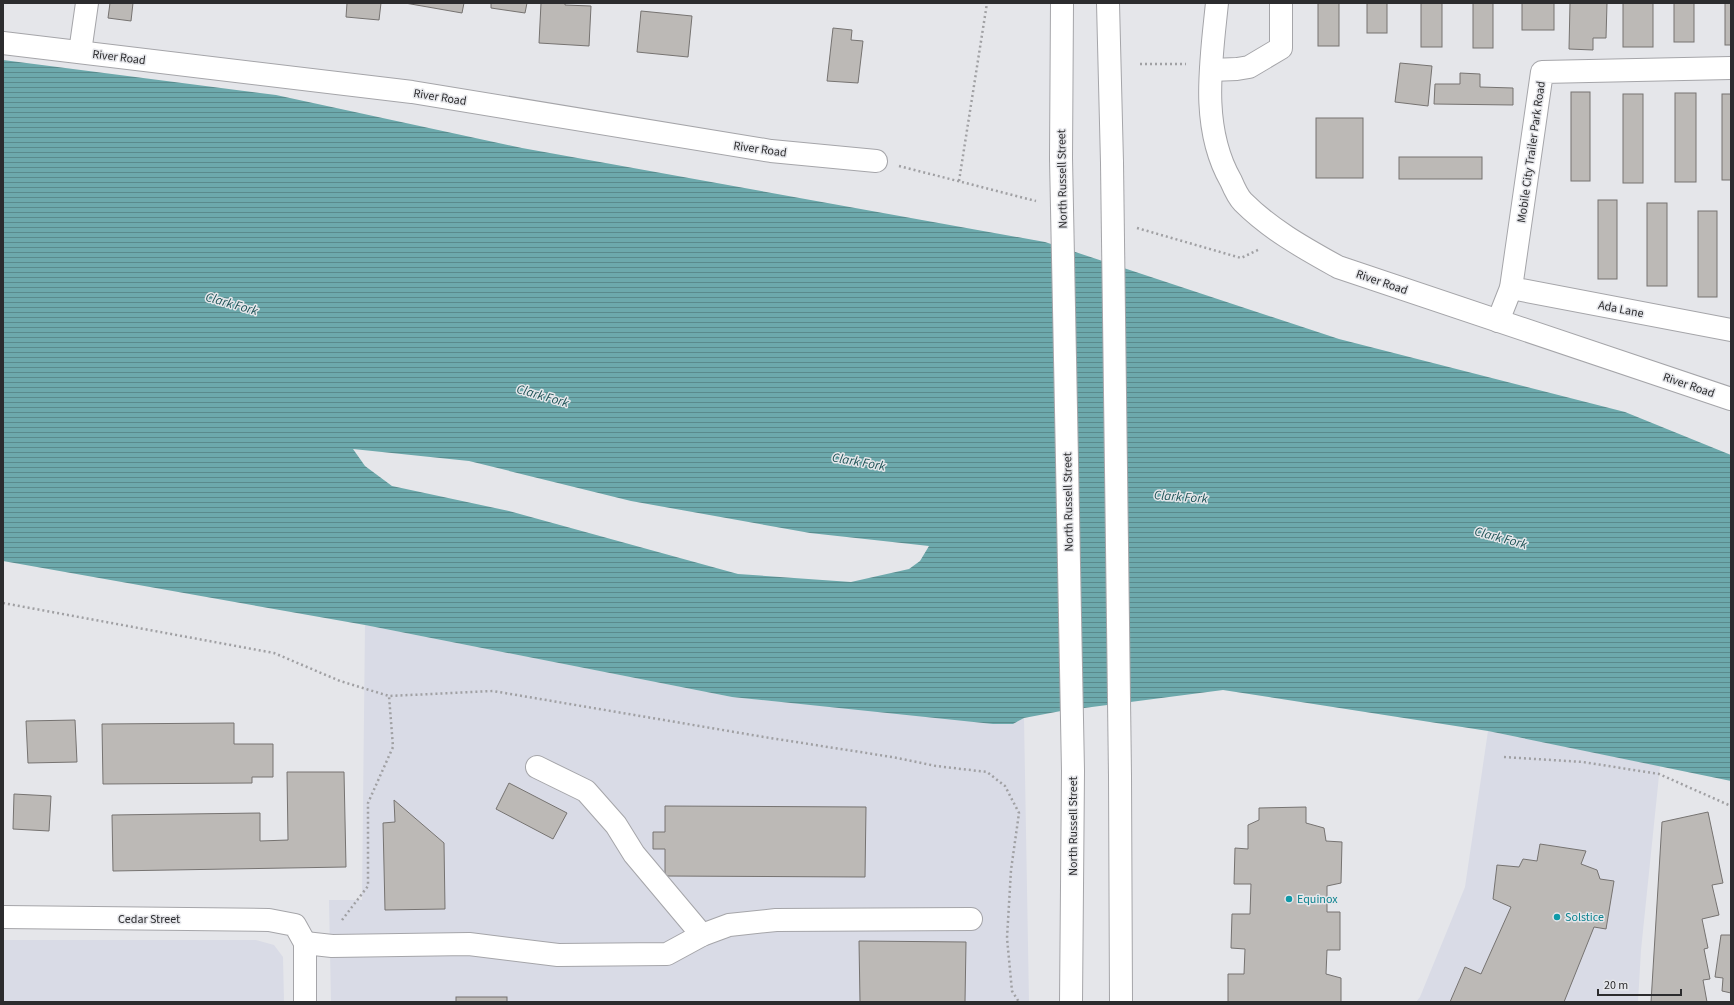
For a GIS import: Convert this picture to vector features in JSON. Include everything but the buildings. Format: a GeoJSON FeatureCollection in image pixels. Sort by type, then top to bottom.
{"type":"FeatureCollection","features":[{"type":"Feature","properties":{"kind":"street"},"geometry":{"type":"LineString","coordinates":[[80,52],[87,3]]}},
{"type":"Feature","properties":{"kind":"street","name":"North Russell Street"},"geometry":{"type":"LineString","coordinates":[[1062,3],[1062,158],[1073,771],[1071,1002]]}},
{"type":"Feature","properties":{"kind":"street"},"geometry":{"type":"LineString","coordinates":[[1108,3],[1112,163],[1120,776],[1121,1002]]}},
{"type":"Feature","properties":{"kind":"street","name":"River Road"},"geometry":{"type":"LineString","coordinates":[[1217,3],[1211,70],[1210,121],[1220,164],[1242,201],[1279,233],[1338,267],[1731,399]]}},
{"type":"Feature","properties":{"kind":"street"},"geometry":{"type":"LineString","coordinates":[[1211,70],[1249,67],[1281,48],[1281,3]]}},
{"type":"Feature","properties":{"kind":"street","name":"River Road"},"geometry":{"type":"LineString","coordinates":[[3,43],[412,92],[771,151],[876,160]]}},
{"type":"Feature","properties":{"kind":"street","name":"Mobile City Trailer Park Road"},"geometry":{"type":"LineString","coordinates":[[1498,322],[1512,288],[1542,72],[1731,68]]}},
{"type":"Feature","properties":{"kind":"street","name":"Ada Lane"},"geometry":{"type":"LineString","coordinates":[[1512,288],[1731,330]]}},
{"type":"Feature","properties":{"kind":"street"},"geometry":{"type":"LineString","coordinates":[[537,767],[586,791],[616,826],[634,854],[702,935]]}},
{"type":"Feature","properties":{"kind":"street","name":"Cedar Street"},"geometry":{"type":"LineString","coordinates":[[3,917],[269,920],[332,946],[469,944],[558,955],[667,954],[702,935],[729,925],[776,920],[971,919]]}},
{"type":"Feature","properties":{"kind":"street"},"geometry":{"type":"LineString","coordinates":[[300,934],[306,1002]]}},
{"type":"Feature","properties":{"kind":"path"},"geometry":{"type":"LineString","coordinates":[[959,181],[987,3]]}},
{"type":"Feature","properties":{"kind":"path"},"geometry":{"type":"LineString","coordinates":[[1140,64],[1186,64]]}},
{"type":"Feature","properties":{"kind":"path"},"geometry":{"type":"LineString","coordinates":[[3,603],[274,653],[340,681],[389,696],[493,691],[892,757],[936,766],[986,772],[1005,786],[1019,814],[1011,870],[1007,938],[1012,992],[1019,1002]]}},
{"type":"Feature","properties":{"kind":"path"},"geometry":{"type":"LineString","coordinates":[[339,923],[368,886],[368,803],[393,747],[389,696]]}},
{"type":"Feature","properties":{"kind":"path"},"geometry":{"type":"LineString","coordinates":[[1504,757],[1583,762],[1660,774],[1731,806]]}},
{"type":"Feature","properties":{"kind":"shaded area"},"geometry":{"type":"Polygon","coordinates":[[[365,625],[732,697],[1013,724],[1024,718],[1029,1002],[331,1002],[329,900],[362,900],[365,625]]]}},
{"type":"Feature","properties":{"kind":"shaded area"},"geometry":{"type":"Polygon","coordinates":[[[1488,731],[1660,766],[1641,950],[1638,1002],[1416,1002],[1420,997],[1465,887],[1488,731]]]}},
{"type":"Feature","properties":{"kind":"shaded area"},"geometry":{"type":"Polygon","coordinates":[[[3,940],[256,940],[274,945],[283,957],[284,1002],[3,1002],[3,940]]]}},
{"type":"Feature","properties":{"kind":"water","name":"Clark Fork"},"geometry":{"type":"Polygon","coordinates":[[[3,60],[276,95],[522,148],[1045,242],[1339,339],[1625,412],[1731,455],[1731,781],[1488,731],[1223,690],[1061,711],[1024,718],[1013,724],[993,724],[732,697],[365,625],[3,561],[3,60]],[[353,449],[365,466],[392,486],[509,511],[738,574],[851,582],[909,569],[920,561],[929,546],[810,533],[631,501],[469,461],[353,449]]]}},
{"type":"Feature","properties":{"kind":"place","name":"Equinox"},"geometry":{"type":"Point","coordinates":[1289,899]}},
{"type":"Feature","properties":{"kind":"place","name":"Solstice"},"geometry":{"type":"Point","coordinates":[1557,917]}}]}
